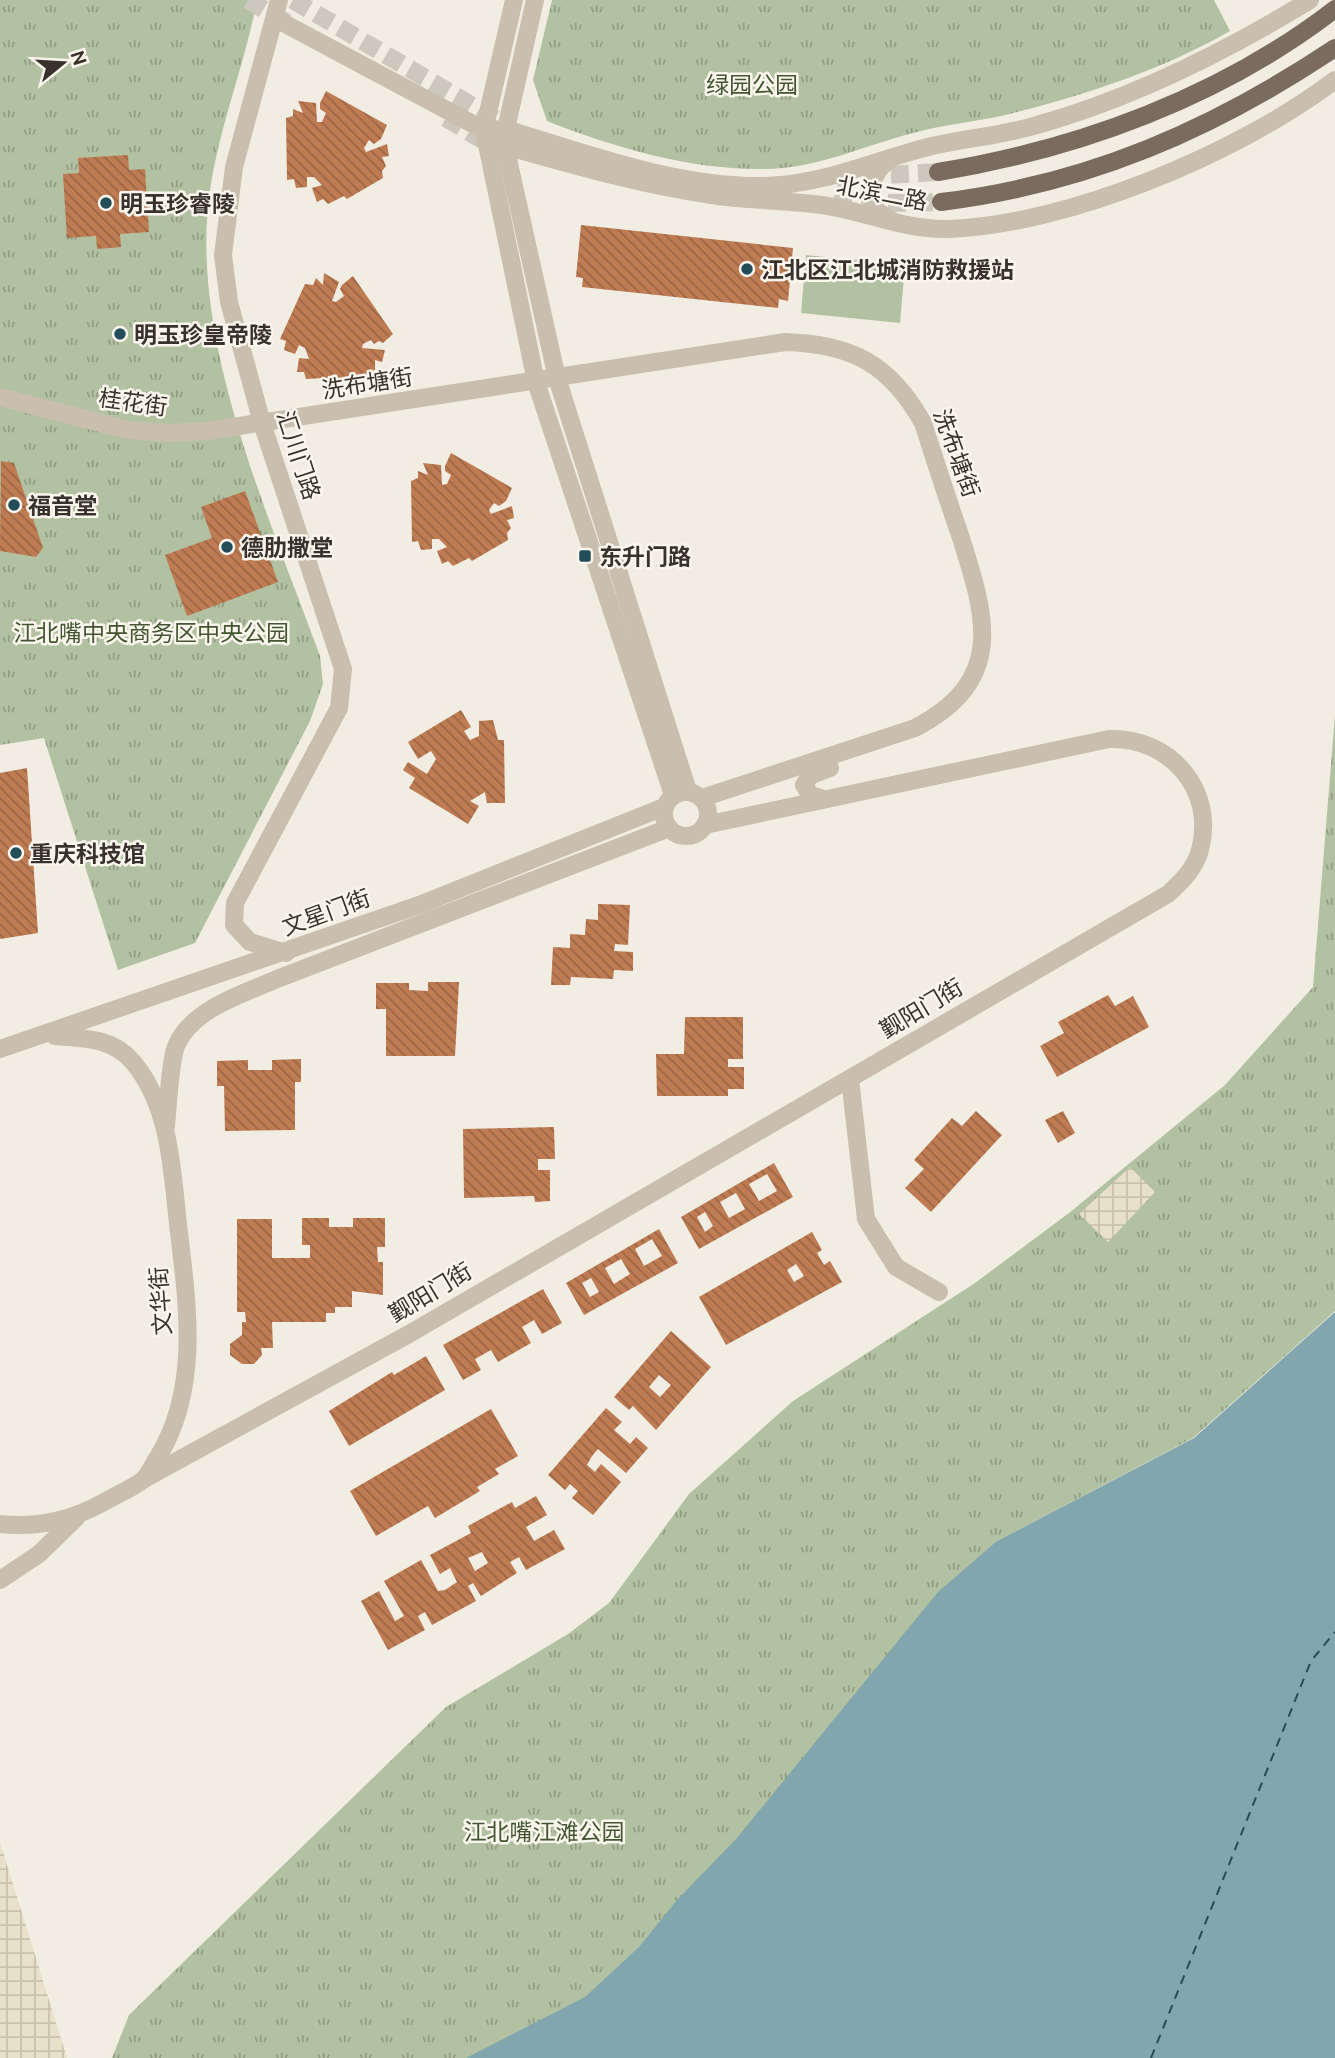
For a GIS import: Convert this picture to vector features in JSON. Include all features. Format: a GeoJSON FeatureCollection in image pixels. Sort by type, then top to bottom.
{"type":"FeatureCollection","features":[{"type":"Feature","properties":{"kind":"main road","name":"北滨二路"},"geometry":{"type":"LineString","coordinates":[[938,172],[1034,153],[1141,117],[1233,74],[1280,47],[1335,9]]}},
{"type":"Feature","properties":{"kind":"main road","name":"北滨二路"},"geometry":{"type":"LineString","coordinates":[[941,202],[1044,185],[1115,163],[1206,124],[1335,48]]}},
{"type":"Feature","properties":{"kind":"street","name":"汇川门路"},"geometry":{"type":"LineString","coordinates":[[279,0],[234,167],[223,255],[229,302],[262,424],[343,669],[339,708],[235,903],[234,925],[250,942],[286,953]]}},
{"type":"Feature","properties":{"kind":"street"},"geometry":{"type":"LineString","coordinates":[[514,0],[484,130],[536,382],[681,798],[708,811],[705,825]]}},
{"type":"Feature","properties":{"kind":"street"},"geometry":{"type":"LineString","coordinates":[[535,0],[506,138],[557,379],[681,798],[668,828]]}},
{"type":"Feature","properties":{"kind":"street","name":"北滨二路"},"geometry":{"type":"LineString","coordinates":[[506,138],[661,173],[764,186],[821,179],[892,157],[1035,126],[1148,86],[1310,0]]}},
{"type":"Feature","properties":{"kind":"street"},"geometry":{"type":"LineString","coordinates":[[276,19],[484,130]]}},
{"type":"Feature","properties":{"kind":"street","name":"北滨二路"},"geometry":{"type":"LineString","coordinates":[[484,130],[663,187],[738,199],[828,206],[903,225],[946,229],[994,225],[1046,214],[1165,173],[1264,127],[1335,80]]}},
{"type":"Feature","properties":{"kind":"street"},"geometry":{"type":"LineString","coordinates":[[892,157],[873,178],[871,197],[877,211],[903,225]]}},
{"type":"Feature","properties":{"kind":"street","name":"洗布塘街"},"geometry":{"type":"LineString","coordinates":[[262,424],[785,342],[816,343],[844,349],[868,360],[909,397],[923,423],[980,598],[984,632],[979,663],[963,694],[938,716],[876,742],[681,798]]}},
{"type":"Feature","properties":{"kind":"street","name":"桂花街"},"geometry":{"type":"LineString","coordinates":[[0,397],[128,430],[169,433],[262,424]]}},
{"type":"Feature","properties":{"kind":"street","name":"觐阳门街"},"geometry":{"type":"LineString","coordinates":[[144,1479],[409,1334],[1168,894],[1187,876],[1199,853],[1204,823],[1194,791],[1178,763],[1156,746],[1132,738],[1109,739],[705,825],[688,836],[668,828]]}},
{"type":"Feature","properties":{"kind":"street"},"geometry":{"type":"LineString","coordinates":[[824,799],[806,791],[805,780],[876,742]]}},
{"type":"Feature","properties":{"kind":"street","name":"文星门街"},"geometry":{"type":"LineString","coordinates":[[0,1049],[286,953],[419,905],[681,798]]}},
{"type":"Feature","properties":{"kind":"street","name":"文星门街"},"geometry":{"type":"LineString","coordinates":[[166,1129],[176,1045],[196,1020],[227,1001],[276,979],[668,828]]}},
{"type":"Feature","properties":{"kind":"street","name":"文华街"},"geometry":{"type":"LineString","coordinates":[[0,1524],[29,1527],[77,1517],[144,1479],[166,1444],[180,1404],[187,1361],[188,1316],[166,1129],[148,1086],[132,1062],[116,1048],[94,1038],[43,1035]]}},
{"type":"Feature","properties":{"kind":"street"},"geometry":{"type":"LineString","coordinates":[[850,1079],[866,1219],[896,1267],[939,1292]]}},
{"type":"Feature","properties":{"kind":"street"},"geometry":{"type":"LineString","coordinates":[[0,1580],[39,1554],[77,1517]]}},
{"type":"Feature","properties":{"kind":"green space","name":"江北嘴中央商务区中央公园"},"geometry":{"type":"Polygon","coordinates":[[[0,0],[257,0],[217,154],[208,207],[207,262],[213,319],[224,377],[259,493],[320,656],[323,684],[310,721],[195,943],[118,970],[44,738],[0,745],[0,0]]]}},
{"type":"Feature","properties":{"kind":"green space","name":"绿园公园"},"geometry":{"type":"Polygon","coordinates":[[[552,0],[1214,0],[1230,31],[1148,70],[1060,100],[1001,116],[924,130],[802,165],[764,169],[736,168],[654,156],[547,121],[533,80],[552,0]]]}},
{"type":"Feature","properties":{"kind":"green space"},"geometry":{"type":"Polygon","coordinates":[[[806,255],[905,265],[900,323],[801,313],[806,255]]]}},
{"type":"Feature","properties":{"kind":"green space","name":"江北嘴江滩公园"},"geometry":{"type":"Polygon","coordinates":[[[1335,715],[1335,1311],[1193,1438],[997,1541],[970,1602],[818,1789],[527,2058],[112,2058],[129,2015],[446,1707],[568,1634],[609,1603],[689,1494],[793,1401],[975,1283],[1069,1213],[1225,1085],[1313,987],[1335,715]]]}},
{"type":"Feature","properties":{"kind":"shaded area"},"geometry":{"type":"Polygon","coordinates":[[[1130,1167],[1155,1192],[1108,1242],[1079,1214],[1130,1167]]]}},
{"type":"Feature","properties":{"kind":"shaded area"},"geometry":{"type":"Polygon","coordinates":[[[0,1842],[67,2058],[0,2058],[0,1842]]]}},
{"type":"Feature","properties":{"kind":"water"},"geometry":{"type":"Polygon","coordinates":[[[1335,1312],[1335,2058],[466,2058],[585,1997],[639,1947],[677,1900],[736,1839],[938,1592],[997,1541],[1194,1438],[1335,1312]]]}},
{"type":"Feature","properties":{"kind":"building"},"geometry":{"type":"Polygon","coordinates":[[[326,91],[387,125],[381,139],[374,144],[369,140],[364,148],[366,152],[387,144],[389,156],[382,157],[386,166],[382,171],[383,178],[347,199],[344,196],[328,204],[323,199],[317,202],[312,188],[322,185],[314,177],[307,177],[307,187],[296,188],[294,179],[287,180],[286,118],[293,116],[293,109],[303,113],[298,101],[316,103],[317,122],[322,122],[326,113],[320,109],[320,103],[326,91]]]}},
{"type":"Feature","properties":{"kind":"building","name":"明玉珍睿陵"},"geometry":{"type":"Polygon","coordinates":[[[128,155],[129,170],[145,169],[149,232],[120,234],[121,247],[97,249],[96,236],[67,238],[63,174],[79,173],[78,158],[128,155]]]}},
{"type":"Feature","properties":{"kind":"building"},"geometry":{"type":"Polygon","coordinates":[[[581,225],[793,248],[788,301],[779,299],[778,308],[582,287],[583,278],[576,277],[581,225]]]}},
{"type":"Feature","properties":{"kind":"building"},"geometry":{"type":"Polygon","coordinates":[[[324,273],[339,282],[332,301],[336,302],[344,296],[340,289],[342,285],[353,276],[393,334],[383,343],[379,341],[374,344],[371,340],[363,344],[362,348],[385,350],[382,362],[375,360],[375,370],[369,372],[367,379],[325,382],[324,378],[306,379],[304,372],[297,372],[299,358],[309,359],[305,348],[299,345],[295,354],[284,350],[286,341],[280,339],[305,284],[313,285],[316,278],[323,285],[324,273]]]}},
{"type":"Feature","properties":{"kind":"building"},"geometry":{"type":"Polygon","coordinates":[[[451,453],[512,488],[506,501],[499,506],[494,503],[489,510],[491,514],[512,506],[514,518],[507,520],[511,528],[507,533],[508,540],[472,561],[469,558],[453,566],[448,561],[442,564],[437,551],[447,547],[439,539],[432,539],[432,549],[421,550],[418,541],[412,542],[411,481],[418,478],[418,471],[428,475],[423,463],[441,465],[442,485],[447,484],[451,475],[445,471],[445,466],[451,453]]]}},
{"type":"Feature","properties":{"kind":"building","name":"福音堂"},"geometry":{"type":"Polygon","coordinates":[[[1,461],[14,463],[43,548],[36,557],[0,551],[1,461]]]}},
{"type":"Feature","properties":{"kind":"building","name":"德肋撒堂"},"geometry":{"type":"Polygon","coordinates":[[[245,491],[278,582],[187,616],[165,555],[212,538],[201,507],[245,491]]]}},
{"type":"Feature","properties":{"kind":"building"},"geometry":{"type":"Polygon","coordinates":[[[461,710],[471,727],[464,731],[470,740],[479,736],[479,721],[493,720],[498,740],[504,740],[505,803],[487,803],[485,792],[470,801],[479,806],[468,824],[409,788],[415,778],[403,770],[408,762],[427,774],[436,759],[431,751],[418,759],[408,742],[461,710]]]}},
{"type":"Feature","properties":{"kind":"building","name":"重庆科技馆"},"geometry":{"type":"Polygon","coordinates":[[[27,768],[38,933],[0,939],[0,773],[27,768]]]}},
{"type":"Feature","properties":{"kind":"building"},"geometry":{"type":"Polygon","coordinates":[[[598,904],[630,905],[628,945],[615,944],[614,951],[633,952],[633,971],[614,970],[613,979],[571,977],[570,985],[551,985],[553,947],[570,948],[570,934],[585,935],[586,919],[598,920],[598,904]]]}},
{"type":"Feature","properties":{"kind":"building"},"geometry":{"type":"Polygon","coordinates":[[[428,982],[459,982],[455,1056],[386,1056],[386,1009],[376,1009],[376,983],[409,983],[409,990],[428,991],[428,982]]]}},
{"type":"Feature","properties":{"kind":"building"},"geometry":{"type":"Polygon","coordinates":[[[1108,995],[1115,1006],[1133,996],[1149,1027],[1057,1077],[1040,1046],[1064,1033],[1058,1022],[1108,995]]]}},
{"type":"Feature","properties":{"kind":"building"},"geometry":{"type":"Polygon","coordinates":[[[685,1017],[743,1017],[743,1059],[728,1059],[728,1067],[744,1067],[744,1089],[728,1089],[728,1096],[657,1096],[656,1054],[684,1054],[685,1017]]]}},
{"type":"Feature","properties":{"kind":"building"},"geometry":{"type":"Polygon","coordinates":[[[301,1059],[301,1082],[295,1082],[295,1130],[225,1131],[224,1086],[217,1086],[217,1061],[248,1060],[248,1070],[272,1070],[272,1060],[301,1059]]]}},
{"type":"Feature","properties":{"kind":"building"},"geometry":{"type":"Polygon","coordinates":[[[976,1111],[1002,1135],[931,1212],[905,1188],[924,1169],[914,1160],[952,1118],[962,1126],[976,1111]]]}},
{"type":"Feature","properties":{"kind":"building"},"geometry":{"type":"Polygon","coordinates":[[[1063,1111],[1075,1133],[1058,1143],[1045,1120],[1063,1111]]]}},
{"type":"Feature","properties":{"kind":"building"},"geometry":{"type":"Polygon","coordinates":[[[554,1127],[555,1159],[538,1159],[538,1170],[550,1170],[550,1201],[535,1202],[534,1196],[464,1198],[463,1129],[554,1127]]]}},
{"type":"Feature","properties":{"kind":"building"},"geometry":{"type":"Polygon","coordinates":[[[774,1163],[793,1197],[699,1249],[681,1217],[774,1163]],[[767,1174],[749,1184],[759,1201],[777,1191],[767,1174]],[[736,1193],[720,1202],[729,1218],[745,1209],[736,1193]],[[705,1212],[697,1217],[705,1232],[713,1226],[705,1212]]]}},
{"type":"Feature","properties":{"kind":"building"},"geometry":{"type":"Polygon","coordinates":[[[302,1218],[329,1218],[329,1227],[353,1227],[353,1218],[385,1218],[385,1247],[377,1247],[378,1262],[383,1262],[383,1295],[352,1291],[352,1307],[335,1307],[335,1313],[326,1313],[326,1322],[272,1322],[273,1348],[261,1348],[262,1355],[254,1364],[242,1364],[230,1355],[230,1344],[242,1335],[242,1322],[246,1322],[245,1312],[237,1312],[237,1219],[272,1219],[272,1258],[310,1258],[310,1245],[302,1245],[302,1218]]]}},
{"type":"Feature","properties":{"kind":"building"},"geometry":{"type":"Polygon","coordinates":[[[659,1229],[678,1263],[584,1315],[566,1283],[659,1229]],[[652,1239],[635,1249],[644,1266],[662,1256],[652,1239]],[[621,1259],[605,1268],[614,1284],[630,1274],[621,1259]],[[591,1278],[582,1283],[590,1297],[599,1292],[591,1278]]]}},
{"type":"Feature","properties":{"kind":"building"},"geometry":{"type":"Polygon","coordinates":[[[812,1232],[822,1250],[817,1253],[824,1265],[830,1261],[842,1282],[726,1345],[699,1297],[812,1232]],[[796,1264],[787,1270],[794,1282],[804,1276],[796,1264]]]}},
{"type":"Feature","properties":{"kind":"building"},"geometry":{"type":"Polygon","coordinates":[[[543,1289],[562,1323],[542,1334],[534,1320],[522,1327],[531,1343],[498,1362],[491,1350],[475,1359],[481,1370],[463,1380],[443,1345],[543,1289]]]}},
{"type":"Feature","properties":{"kind":"building"},"geometry":{"type":"Polygon","coordinates":[[[671,1331],[711,1367],[656,1430],[633,1406],[629,1410],[614,1397],[671,1331]],[[659,1375],[649,1387],[660,1397],[671,1385],[659,1375]]]}},
{"type":"Feature","properties":{"kind":"building"},"geometry":{"type":"Polygon","coordinates":[[[426,1356],[445,1390],[349,1446],[329,1411],[392,1372],[394,1375],[426,1356]]]}},
{"type":"Feature","properties":{"kind":"building"},"geometry":{"type":"Polygon","coordinates":[[[606,1408],[622,1422],[614,1430],[630,1444],[636,1437],[648,1448],[626,1473],[598,1449],[592,1456],[587,1465],[595,1472],[601,1464],[621,1482],[593,1515],[572,1498],[578,1491],[570,1484],[565,1490],[548,1475],[606,1408]]]}},
{"type":"Feature","properties":{"kind":"building"},"geometry":{"type":"Polygon","coordinates":[[[491,1409],[518,1456],[495,1469],[499,1474],[477,1487],[480,1491],[435,1518],[428,1506],[376,1536],[350,1491],[491,1409]]]}},
{"type":"Feature","properties":{"kind":"building"},"geometry":{"type":"Polygon","coordinates":[[[536,1496],[547,1515],[526,1527],[534,1541],[554,1530],[565,1549],[526,1570],[519,1557],[510,1562],[517,1573],[481,1596],[473,1583],[468,1586],[476,1601],[432,1625],[425,1612],[418,1616],[425,1630],[388,1650],[361,1601],[379,1591],[395,1621],[404,1616],[384,1581],[421,1560],[438,1591],[445,1590],[457,1582],[450,1568],[440,1574],[430,1555],[471,1533],[468,1526],[512,1502],[515,1508],[536,1496]],[[482,1552],[468,1558],[475,1571],[488,1563],[482,1552]]]}},
{"type":"Feature","properties":{"kind":"ferry route"},"geometry":{"type":"LineString","coordinates":[[1151,2058],[1311,1661],[1335,1632]]}},
{"type":"Feature","properties":{"kind":"tunnel"},"geometry":{"type":"LineString","coordinates":[[248,0],[287,23]]}},
{"type":"Feature","properties":{"kind":"tunnel"},"geometry":{"type":"LineString","coordinates":[[293,0],[498,121]]}},
{"type":"Feature","properties":{"kind":"tunnel"},"geometry":{"type":"LineString","coordinates":[[446,118],[497,149]]}},
{"type":"Feature","properties":{"kind":"tunnel"},"geometry":{"type":"LineString","coordinates":[[837,178],[938,172]]}},
{"type":"Feature","properties":{"kind":"tunnel"},"geometry":{"type":"LineString","coordinates":[[834,204],[941,202]]}},
{"type":"Feature","properties":{"kind":"place","name":"明玉珍睿陵"},"geometry":{"type":"Point","coordinates":[106,203]}},
{"type":"Feature","properties":{"kind":"place","name":"江北区江北城消防救援站"},"geometry":{"type":"Point","coordinates":[747,269]}},
{"type":"Feature","properties":{"kind":"place","name":"明玉珍皇帝陵"},"geometry":{"type":"Point","coordinates":[120,334]}},
{"type":"Feature","properties":{"kind":"place","name":"福音堂"},"geometry":{"type":"Point","coordinates":[14,505]}},
{"type":"Feature","properties":{"kind":"place","name":"德肋撒堂"},"geometry":{"type":"Point","coordinates":[227,547]}},
{"type":"Feature","properties":{"kind":"place","name":"东升门路"},"geometry":{"type":"Point","coordinates":[585,556]}},
{"type":"Feature","properties":{"kind":"place","name":"重庆科技馆"},"geometry":{"type":"Point","coordinates":[16,853]}}]}
